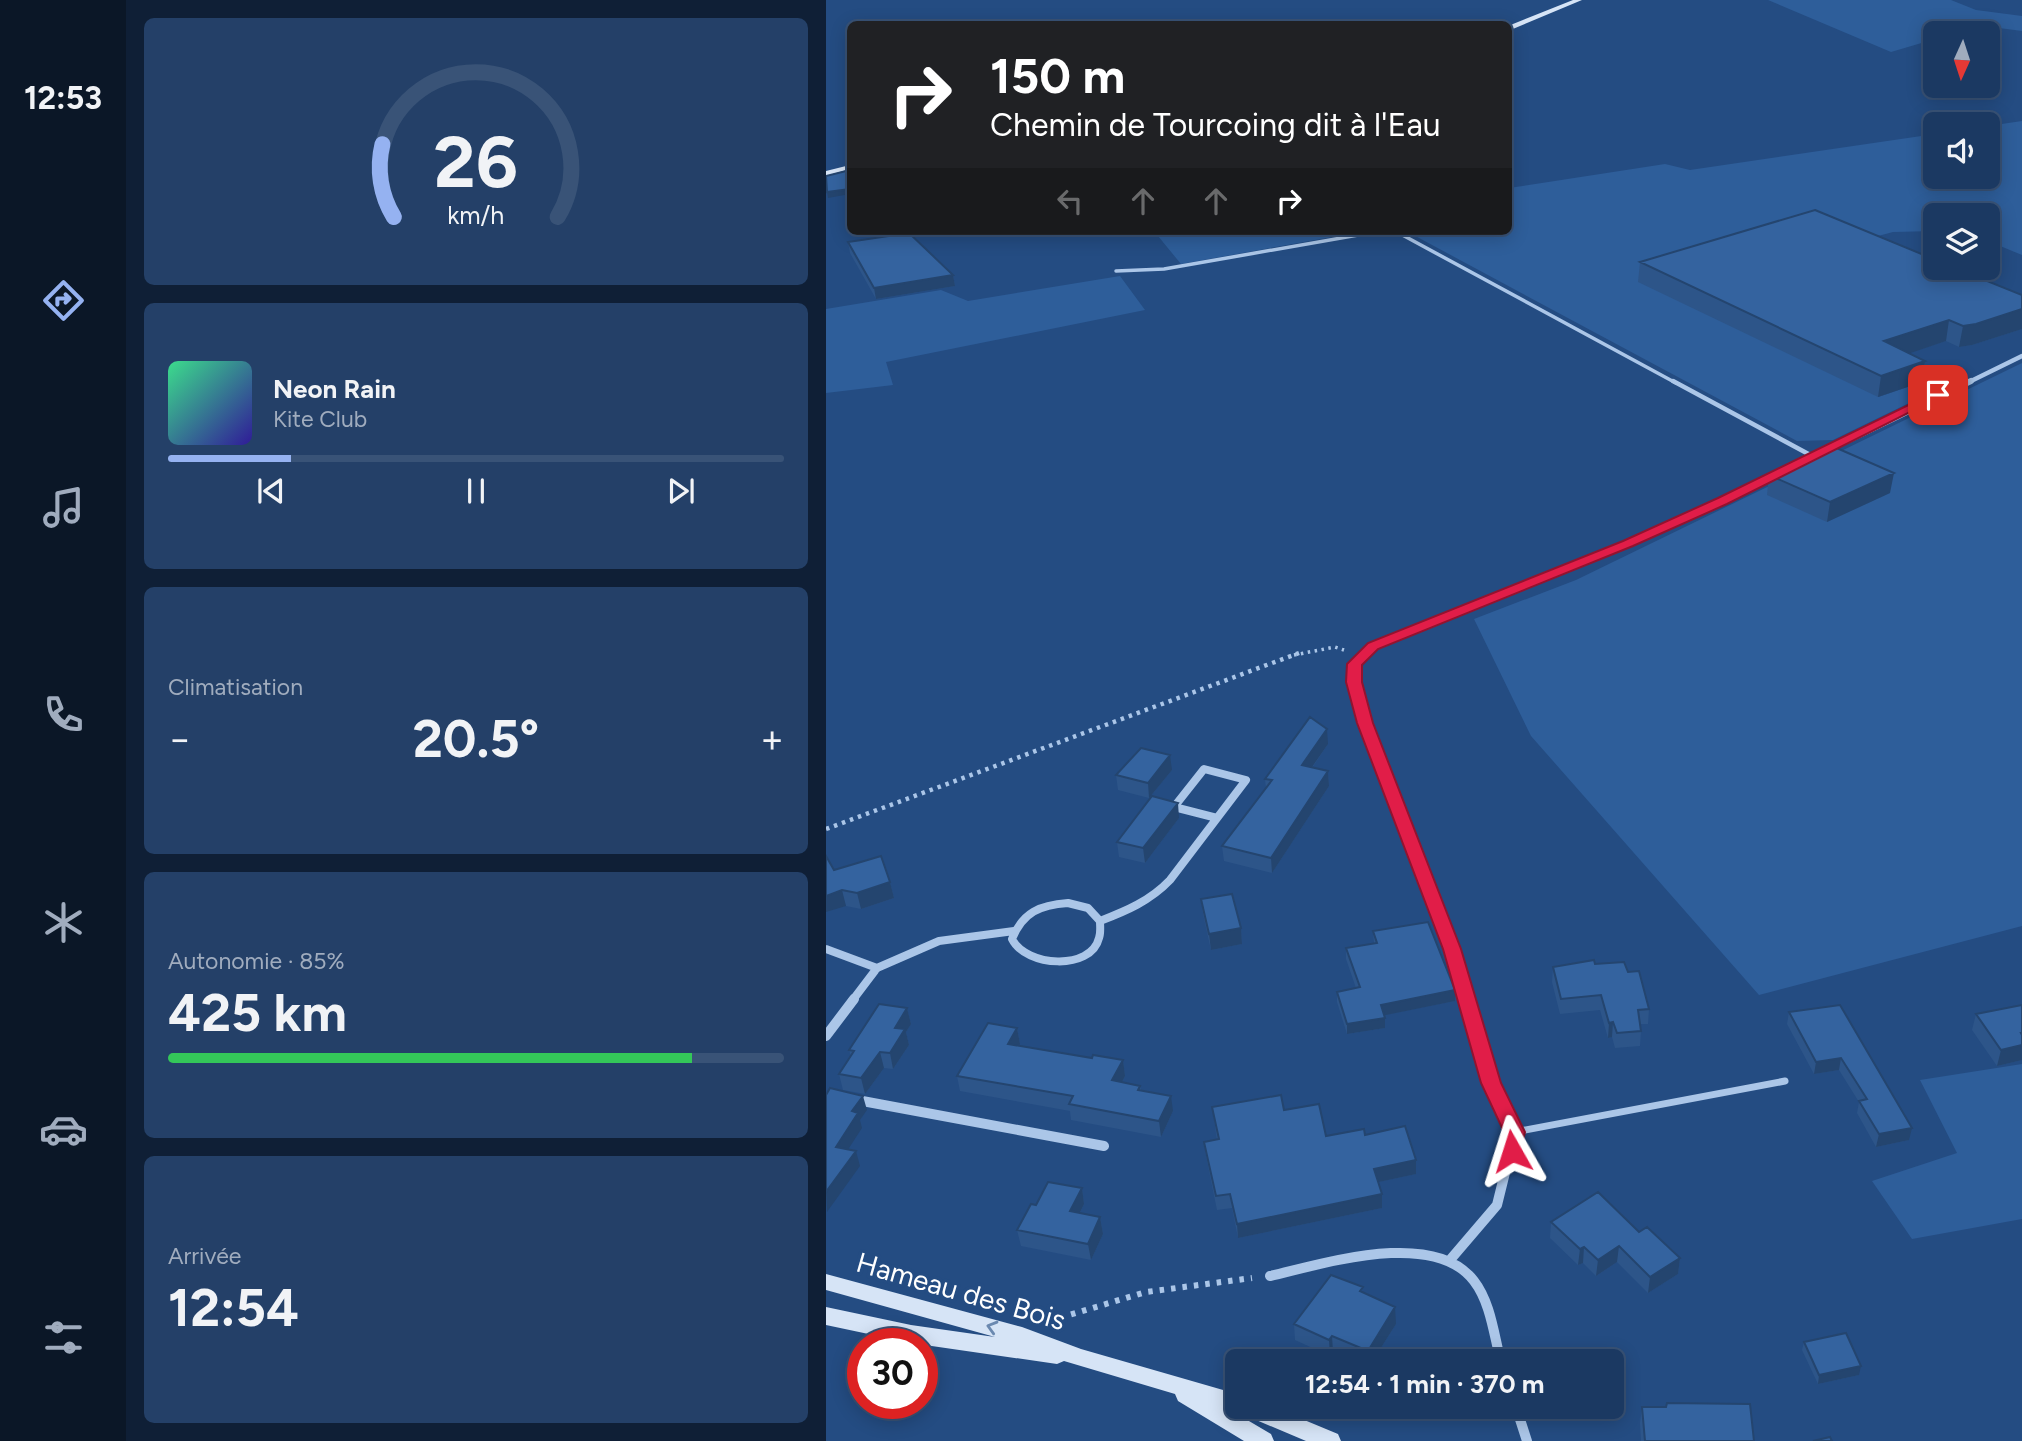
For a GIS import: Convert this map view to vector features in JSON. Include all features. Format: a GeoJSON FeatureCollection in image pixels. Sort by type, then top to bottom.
{"type":"FeatureCollection","features":[{"type":"Feature","properties":{"kind":"street"},"geometry":{"type":"LineString","coordinates":[[1512,27],[1579,0]]}},
{"type":"Feature","properties":{"kind":"street"},"geometry":{"type":"LineString","coordinates":[[826,174],[847,168]]}},
{"type":"Feature","properties":{"kind":"street"},"geometry":{"type":"LineString","coordinates":[[1803,462],[2022,356]]}},
{"type":"Feature","properties":{"kind":"street"},"geometry":{"type":"LineString","coordinates":[[1450,1260],[1497,1205],[1508,1170],[1515,1132],[1491,1083],[1452,949],[1365,723],[1354,682],[1354,664],[1373,646],[1628,544],[1780,473]]}},
{"type":"Feature","properties":{"kind":"street"},"geometry":{"type":"LineString","coordinates":[[1100,920],[1146,902],[1160,891],[1217,818],[1246,780],[1204,769],[1174,807],[1217,818]]}},
{"type":"Feature","properties":{"kind":"street"},"geometry":{"type":"LineString","coordinates":[[1056,904],[1079,904],[1096,914],[1100,920],[1101,934],[1092,948],[1075,958],[1054,963],[1025,957],[1015,945],[1014,932],[1025,916],[1056,904]]}},
{"type":"Feature","properties":{"kind":"street"},"geometry":{"type":"LineString","coordinates":[[826,1036],[865,980],[877,968],[939,942],[1014,932]]}},
{"type":"Feature","properties":{"kind":"street"},"geometry":{"type":"LineString","coordinates":[[826,949],[877,968]]}},
{"type":"Feature","properties":{"kind":"street"},"geometry":{"type":"LineString","coordinates":[[839,1097],[1104,1146]]}},
{"type":"Feature","properties":{"kind":"street"},"geometry":{"type":"LineString","coordinates":[[1270,1276],[1387,1254],[1450,1260],[1473,1279],[1483,1300],[1497,1349]]}},
{"type":"Feature","properties":{"kind":"street","name":"Hameau des Bois"},"geometry":{"type":"LineString","coordinates":[[826,1282],[1022,1336],[1079,1358],[1225,1400]]}},
{"type":"Feature","properties":{"kind":"street","name":"Hameau des Bois"},"geometry":{"type":"LineString","coordinates":[[826,1316],[911,1334],[1079,1358]]}},
{"type":"Feature","properties":{"kind":"street","name":"Hameau des Bois"},"geometry":{"type":"LineString","coordinates":[[1166,1384],[1264,1441]]}},
{"type":"Feature","properties":{"kind":"street"},"geometry":{"type":"LineString","coordinates":[[1278,1419],[1330,1441]]}},
{"type":"Feature","properties":{"kind":"street"},"geometry":{"type":"LineString","coordinates":[[1520,1419],[1527,1441]]}},
{"type":"Feature","properties":{"kind":"lane"},"geometry":{"type":"LineString","coordinates":[[1116,271],[1164,269],[1358,235]]}},
{"type":"Feature","properties":{"kind":"lane"},"geometry":{"type":"LineString","coordinates":[[1402,235],[1814,457]]}},
{"type":"Feature","properties":{"kind":"lane"},"geometry":{"type":"LineString","coordinates":[[1515,1132],[1785,1081]]}},
{"type":"Feature","properties":{"kind":"path"},"geometry":{"type":"LineString","coordinates":[[826,829],[1298,653],[1335,648],[1362,654]]}},
{"type":"Feature","properties":{"kind":"path"},"geometry":{"type":"LineString","coordinates":[[1022,1336],[1056,1317],[1146,1292],[1270,1276]]}},
{"type":"Feature","properties":{"kind":"shaded area"},"geometry":{"type":"Polygon","coordinates":[[[1768,0],[1951,0],[1976,10],[2022,16],[2022,31],[2000,28],[2000,21],[1923,21],[1923,43],[1891,52],[1768,0]]]}},
{"type":"Feature","properties":{"kind":"shaded area"},"geometry":{"type":"Polygon","coordinates":[[[2022,121],[2022,255],[2000,246],[2000,203],[1923,203],[1923,231],[1893,232],[1833,248],[1878,397],[1931,379],[1946,385],[1833,440],[1797,441],[1413,235],[1512,235],[1512,188],[1665,164],[1690,170],[1923,136],[1923,189],[2000,189],[2000,124],[2022,121]]]}},
{"type":"Feature","properties":{"kind":"shaded area"},"geometry":{"type":"Polygon","coordinates":[[[1164,235],[1344,235],[1181,264],[1158,236],[1164,235]]]}},
{"type":"Feature","properties":{"kind":"shaded area"},"geometry":{"type":"Polygon","coordinates":[[[1120,276],[1145,310],[886,362],[893,385],[826,393],[826,309],[941,290],[968,301],[1120,276]]]}},
{"type":"Feature","properties":{"kind":"shaded area"},"geometry":{"type":"Polygon","coordinates":[[[2022,363],[2022,926],[1759,995],[1531,736],[1474,619],[1576,580],[2022,363]]]}},
{"type":"Feature","properties":{"kind":"shaded area"},"geometry":{"type":"Polygon","coordinates":[[[2022,1064],[2022,1219],[1912,1239],[1872,1181],[1957,1153],[1920,1080],[2022,1064]]]}},
{"type":"Feature","properties":{"kind":"building"},"geometry":{"type":"Polygon","coordinates":[[[847,171],[847,189],[827,192],[826,176],[847,171]]]}},
{"type":"Feature","properties":{"kind":"building"},"geometry":{"type":"Polygon","coordinates":[[[1815,210],[1923,255],[1923,280],[1985,280],[2022,295],[2022,309],[1963,326],[1949,320],[1884,341],[1925,361],[1881,376],[1640,262],[1815,210]]]}},
{"type":"Feature","properties":{"kind":"building"},"geometry":{"type":"Polygon","coordinates":[[[911,235],[953,275],[874,288],[848,242],[911,235]]]}},
{"type":"Feature","properties":{"kind":"building"},"geometry":{"type":"Polygon","coordinates":[[[1832,446],[1894,473],[1830,502],[1769,475],[1832,446]]]}},
{"type":"Feature","properties":{"kind":"building"},"geometry":{"type":"Polygon","coordinates":[[[1310,717],[1327,729],[1302,765],[1328,771],[1271,858],[1222,846],[1272,780],[1265,779],[1310,717]]]}},
{"type":"Feature","properties":{"kind":"building"},"geometry":{"type":"Polygon","coordinates":[[[1141,748],[1170,755],[1148,783],[1116,775],[1141,748]]]}},
{"type":"Feature","properties":{"kind":"building"},"geometry":{"type":"Polygon","coordinates":[[[1152,796],[1178,803],[1143,848],[1117,842],[1152,796]]]}},
{"type":"Feature","properties":{"kind":"building"},"geometry":{"type":"Polygon","coordinates":[[[826,856],[834,870],[881,856],[890,882],[857,893],[842,890],[826,896],[826,856]]]}},
{"type":"Feature","properties":{"kind":"building"},"geometry":{"type":"Polygon","coordinates":[[[1232,894],[1241,928],[1209,934],[1201,899],[1232,894]]]}},
{"type":"Feature","properties":{"kind":"building"},"geometry":{"type":"Polygon","coordinates":[[[1428,922],[1455,990],[1381,1005],[1385,1018],[1347,1024],[1337,992],[1360,987],[1346,948],[1377,943],[1373,931],[1428,922]]]}},
{"type":"Feature","properties":{"kind":"building"},"geometry":{"type":"Polygon","coordinates":[[[1594,960],[1595,964],[1624,962],[1628,972],[1639,971],[1649,1009],[1638,1010],[1641,1031],[1617,1033],[1613,1022],[1609,1023],[1601,995],[1561,999],[1553,967],[1594,960]]]}},
{"type":"Feature","properties":{"kind":"building"},"geometry":{"type":"Polygon","coordinates":[[[879,1004],[907,1008],[895,1028],[905,1029],[890,1053],[880,1052],[861,1078],[839,1074],[854,1051],[849,1050],[879,1004]]]}},
{"type":"Feature","properties":{"kind":"building"},"geometry":{"type":"Polygon","coordinates":[[[1840,1005],[1912,1128],[1879,1134],[1859,1101],[1867,1099],[1841,1058],[1816,1062],[1789,1012],[1840,1005]]]}},
{"type":"Feature","properties":{"kind":"building"},"geometry":{"type":"Polygon","coordinates":[[[2022,1005],[2022,1045],[2001,1050],[1976,1014],[2022,1005]]]}},
{"type":"Feature","properties":{"kind":"building"},"geometry":{"type":"Polygon","coordinates":[[[988,1023],[1017,1028],[1008,1044],[1092,1058],[1093,1055],[1123,1060],[1112,1080],[1140,1086],[1138,1090],[1171,1096],[1159,1121],[1069,1104],[1073,1096],[957,1076],[988,1023]]]}},
{"type":"Feature","properties":{"kind":"building"},"geometry":{"type":"Polygon","coordinates":[[[830,1088],[863,1096],[852,1111],[858,1113],[836,1147],[856,1151],[826,1192],[826,1095],[830,1088]]]}},
{"type":"Feature","properties":{"kind":"building"},"geometry":{"type":"Polygon","coordinates":[[[1281,1095],[1284,1110],[1319,1104],[1326,1136],[1364,1129],[1365,1135],[1405,1126],[1416,1160],[1374,1169],[1382,1194],[1237,1224],[1230,1194],[1216,1196],[1204,1142],[1219,1139],[1212,1107],[1281,1095]]]}},
{"type":"Feature","properties":{"kind":"building"},"geometry":{"type":"Polygon","coordinates":[[[1048,1182],[1082,1188],[1070,1211],[1100,1217],[1088,1244],[1017,1230],[1031,1204],[1036,1205],[1048,1182]]]}},
{"type":"Feature","properties":{"kind":"building"},"geometry":{"type":"Polygon","coordinates":[[[1598,1192],[1639,1232],[1647,1227],[1680,1258],[1650,1277],[1619,1246],[1598,1260],[1584,1247],[1580,1249],[1551,1222],[1598,1192]]]}},
{"type":"Feature","properties":{"kind":"building"},"geometry":{"type":"Polygon","coordinates":[[[1331,1275],[1363,1287],[1360,1291],[1395,1307],[1369,1349],[1332,1336],[1329,1340],[1294,1324],[1331,1275]]]}},
{"type":"Feature","properties":{"kind":"building"},"geometry":{"type":"Polygon","coordinates":[[[1846,1333],[1861,1366],[1819,1375],[1804,1342],[1846,1333]]]}},
{"type":"Feature","properties":{"kind":"building"},"geometry":{"type":"Polygon","coordinates":[[[1667,1403],[1750,1404],[1754,1441],[1645,1441],[1642,1407],[1666,1407],[1667,1403]]]}},
{"type":"Feature","properties":{"kind":"building"},"geometry":{"type":"Polygon","coordinates":[[[1830,1437],[1832,1441],[1813,1441],[1830,1437]]]}},
{"type":"Feature","properties":{"kind":"route"},"geometry":{"type":"LineString","coordinates":[[1512,1151],[1515,1132],[1491,1083],[1452,949],[1365,723],[1354,682],[1354,664],[1373,646],[1628,544],[1723,501],[1938,395]]}}]}
